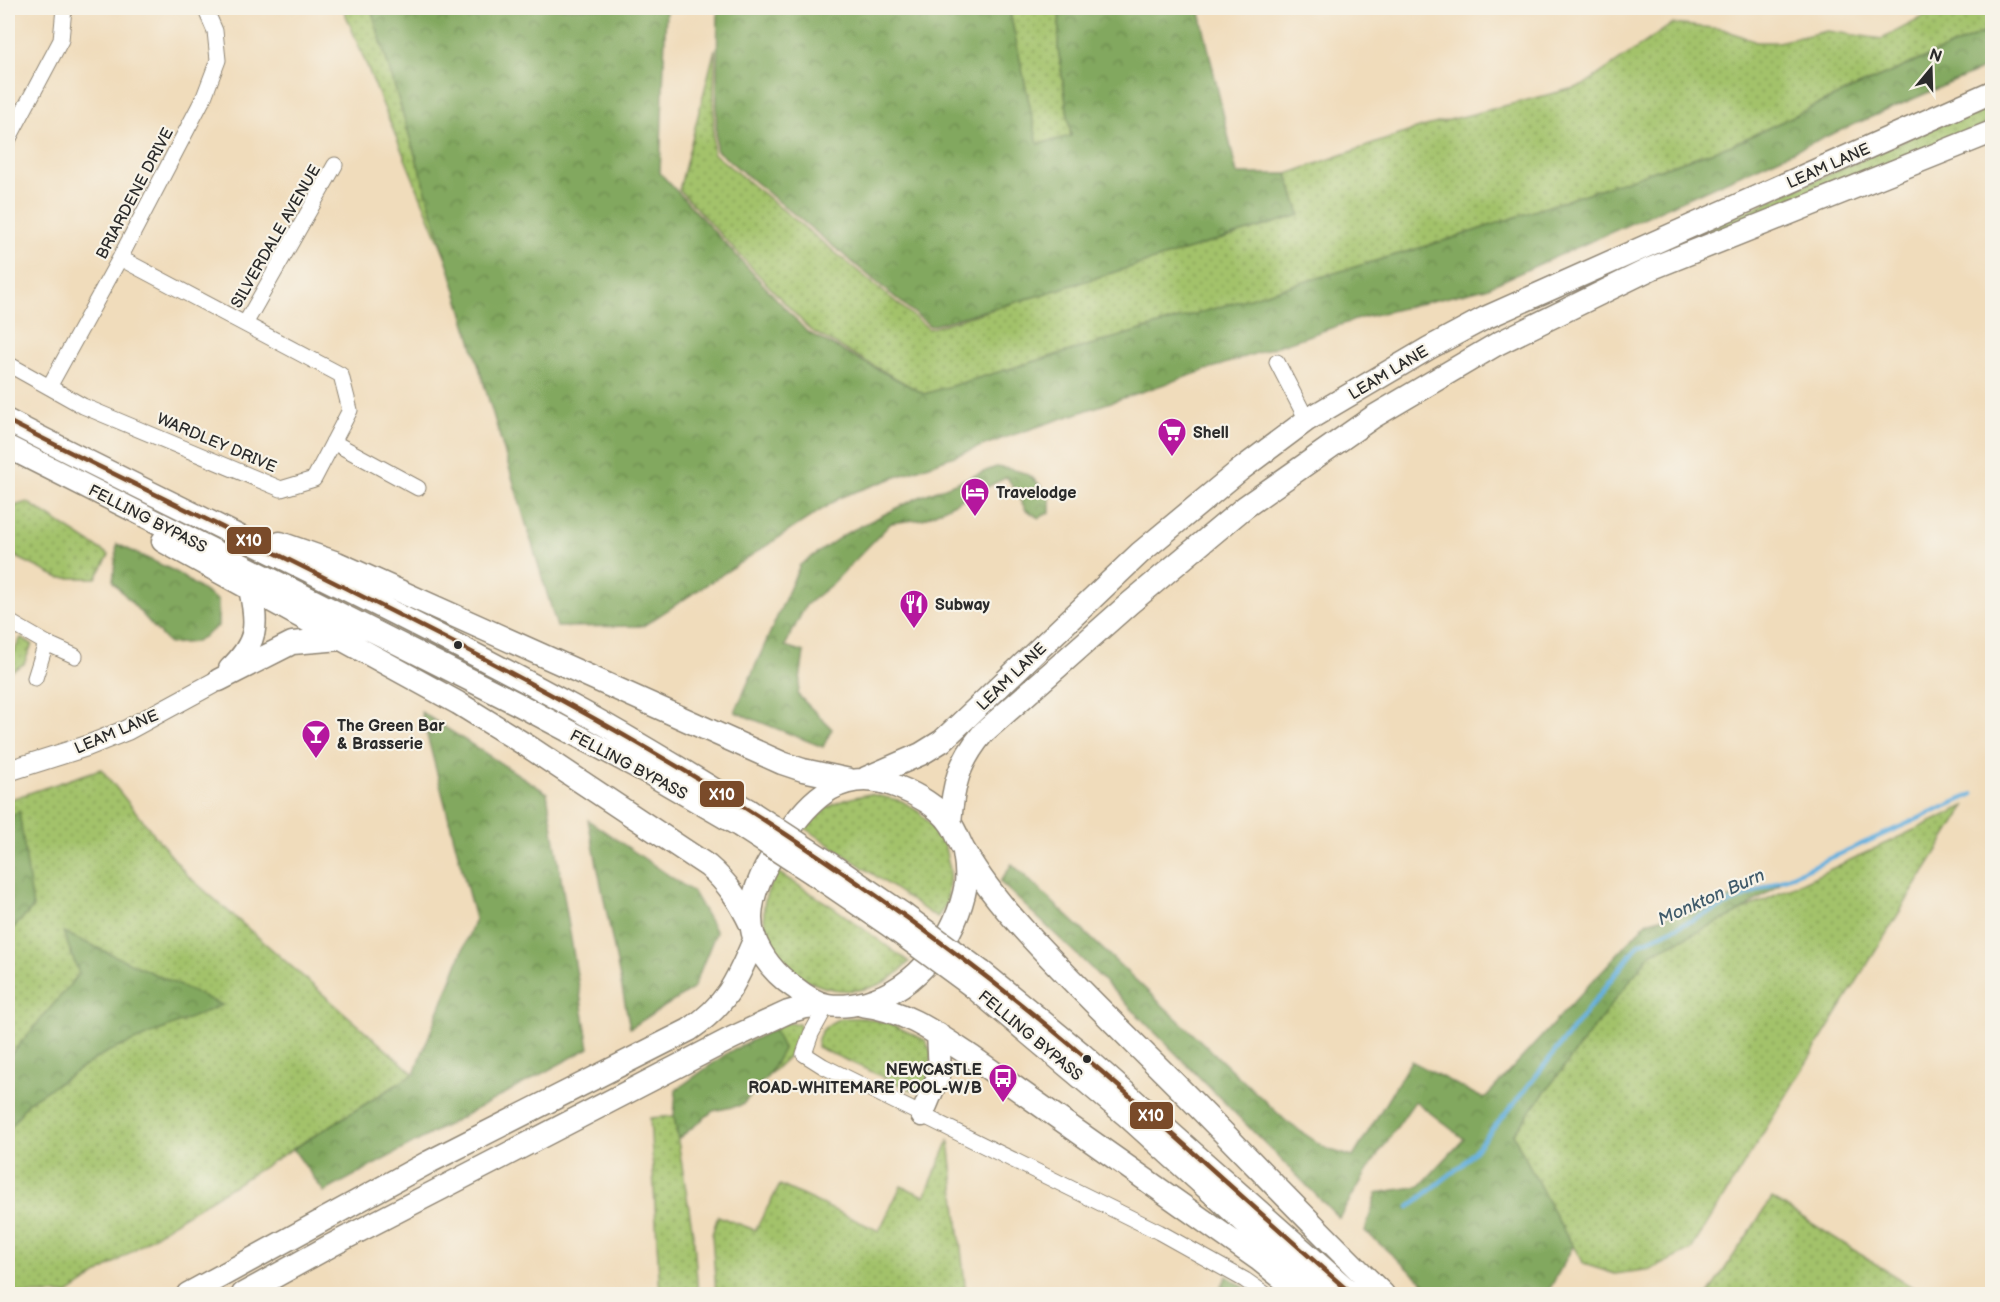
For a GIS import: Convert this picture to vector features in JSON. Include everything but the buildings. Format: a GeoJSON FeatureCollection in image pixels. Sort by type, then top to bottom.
{"type":"FeatureCollection","features":[{"type":"Feature","properties":{"kind":"highway","name":"LEAM LANE"},"geometry":{"type":"LineString","coordinates":[[188,1294],[429,1162],[657,1046],[705,1019],[718,1007],[733,987],[753,932],[755,894],[762,874],[799,815],[817,798],[921,754],[942,741],[1140,553],[1214,491],[1307,420],[1429,348],[1485,318],[1992,92]]}},
{"type":"Feature","properties":{"kind":"highway","name":"LEAM LANE"},"geometry":{"type":"LineString","coordinates":[[950,823],[957,777],[967,754],[983,733],[1130,603],[1245,507],[1373,417],[1497,344],[1650,269],[1992,132]]}},
{"type":"Feature","properties":{"kind":"highway","name":"FELLING BYPASS"},"geometry":{"type":"LineString","coordinates":[[8,421],[510,674],[589,715],[647,750],[898,921],[1082,1054],[1352,1294]]}},
{"type":"Feature","properties":{"kind":"highway","name":"FELLING BYPASS"},"geometry":{"type":"LineString","coordinates":[[8,447],[652,775],[744,818]]}},
{"type":"Feature","properties":{"kind":"highway"},"geometry":{"type":"LineString","coordinates":[[92,490],[148,533],[450,698],[641,821],[718,875],[735,894],[763,957],[787,982],[809,998],[827,1005]]}},
{"type":"Feature","properties":{"kind":"highway"},"geometry":{"type":"LineString","coordinates":[[188,511],[337,563],[782,763],[803,770],[894,785],[925,801],[950,823],[964,852],[996,897],[1098,1009],[1209,1117],[1317,1231],[1383,1294]]}},
{"type":"Feature","properties":{"kind":"highway"},"geometry":{"type":"LineString","coordinates":[[219,680],[244,656],[252,641],[255,618],[250,589]]}},
{"type":"Feature","properties":{"kind":"highway"},"geometry":{"type":"LineString","coordinates":[[219,680],[292,643],[342,639]]}},
{"type":"Feature","properties":{"kind":"highway"},"geometry":{"type":"LineString","coordinates":[[856,1004],[885,996],[899,988],[937,951],[961,903],[966,883],[964,852]]}},
{"type":"Feature","properties":{"kind":"highway","name":"FELLING BYPASS"},"geometry":{"type":"LineString","coordinates":[[977,979],[1324,1294]]}},
{"type":"Feature","properties":{"kind":"highway"},"geometry":{"type":"LineString","coordinates":[[243,1294],[330,1246],[659,1075],[788,1011],[806,1007],[856,1004],[883,1008],[907,1016],[938,1034],[1008,1081],[1249,1253],[1302,1294]]}},
{"type":"Feature","properties":{"kind":"highway"},"geometry":{"type":"LineString","coordinates":[[922,1115],[940,1072],[938,1034]]}},
{"type":"Feature","properties":{"kind":"main road","name":"LEAM LANE"},"geometry":{"type":"LineString","coordinates":[[8,771],[87,746],[127,730],[219,680]]}},
{"type":"Feature","properties":{"kind":"street"},"geometry":{"type":"LineString","coordinates":[[9,132],[61,39],[64,8]]}},
{"type":"Feature","properties":{"kind":"street","name":"BRIARDENE DRIVE"},"geometry":{"type":"LineString","coordinates":[[49,387],[120,258],[204,97],[218,60],[215,31],[204,8]]}},
{"type":"Feature","properties":{"kind":"street","name":"SILVERDALE AVENUE"},"geometry":{"type":"LineString","coordinates":[[245,324],[335,165]]}},
{"type":"Feature","properties":{"kind":"street","name":"WARDLEY DRIVE"},"geometry":{"type":"LineString","coordinates":[[8,364],[83,406],[281,489],[314,479],[350,410],[341,375],[120,258]]}},
{"type":"Feature","properties":{"kind":"street"},"geometry":{"type":"LineString","coordinates":[[1277,362],[1307,420]]}},
{"type":"Feature","properties":{"kind":"street"},"geometry":{"type":"LineString","coordinates":[[333,442],[418,488]]}},
{"type":"Feature","properties":{"kind":"street"},"geometry":{"type":"LineString","coordinates":[[8,621],[46,643],[75,656]]}},
{"type":"Feature","properties":{"kind":"street"},"geometry":{"type":"LineString","coordinates":[[35,678],[46,643]]}},
{"type":"Feature","properties":{"kind":"street"},"geometry":{"type":"LineString","coordinates":[[827,1005],[811,1034],[804,1054],[823,1066],[1159,1232],[1245,1280],[1264,1294]]}},
{"type":"Feature","properties":{"kind":"green space"},"geometry":{"type":"Polygon","coordinates":[[[343,8],[371,8],[448,263],[343,8]]]}},
{"type":"Feature","properties":{"kind":"green space"},"geometry":{"type":"Polygon","coordinates":[[[371,8],[666,8],[660,173],[807,332],[924,394],[1450,239],[1732,145],[1838,95],[1992,29],[1992,65],[1486,288],[1361,318],[1004,438],[841,497],[643,626],[557,627],[371,8]]]}},
{"type":"Feature","properties":{"kind":"green space"},"geometry":{"type":"Polygon","coordinates":[[[718,8],[1009,8],[1038,144],[1071,136],[1058,48],[1060,8],[1199,8],[1237,174],[1287,174],[1300,215],[1040,295],[930,326],[716,150],[718,8]]]}},
{"type":"Feature","properties":{"kind":"green space"},"geometry":{"type":"Polygon","coordinates":[[[1009,8],[1060,8],[1058,48],[1071,137],[1037,144],[1009,8]]]}},
{"type":"Feature","properties":{"kind":"green space"},"geometry":{"type":"Polygon","coordinates":[[[1940,8],[1992,8],[1992,29],[1838,95],[1732,145],[1450,239],[924,394],[810,330],[679,190],[715,49],[713,153],[929,329],[1300,215],[1287,174],[1422,127],[1582,86],[1672,24],[1723,29],[1756,42],[1778,42],[1827,31],[1882,39],[1940,8]]]}},
{"type":"Feature","properties":{"kind":"green space"},"geometry":{"type":"Polygon","coordinates":[[[1992,102],[1992,122],[1666,253],[1665,247],[1992,102]]]}},
{"type":"Feature","properties":{"kind":"green space"},"geometry":{"type":"Polygon","coordinates":[[[996,467],[1021,472],[1037,482],[1050,496],[1050,512],[1039,518],[1026,510],[1007,477],[923,519],[891,523],[832,584],[806,605],[785,646],[804,652],[798,695],[832,729],[823,747],[735,712],[800,565],[845,534],[917,498],[996,467]]]}},
{"type":"Feature","properties":{"kind":"green space"},"geometry":{"type":"Polygon","coordinates":[[[27,502],[109,555],[96,578],[59,578],[8,553],[8,508],[27,502]]]}},
{"type":"Feature","properties":{"kind":"green space"},"geometry":{"type":"Polygon","coordinates":[[[117,544],[174,571],[218,601],[218,626],[196,642],[169,644],[113,582],[117,544]]]}},
{"type":"Feature","properties":{"kind":"green space"},"geometry":{"type":"Polygon","coordinates":[[[21,638],[32,644],[24,664],[8,673],[8,662],[21,638]]]}},
{"type":"Feature","properties":{"kind":"green space"},"geometry":{"type":"Polygon","coordinates":[[[421,712],[547,793],[589,1048],[324,1192],[293,1149],[414,1074],[475,919],[421,712]]]}},
{"type":"Feature","properties":{"kind":"green space"},"geometry":{"type":"Polygon","coordinates":[[[101,769],[187,875],[414,1074],[184,1216],[68,1294],[8,1294],[8,800],[101,769]]]}},
{"type":"Feature","properties":{"kind":"green space"},"geometry":{"type":"Polygon","coordinates":[[[870,794],[902,801],[919,812],[943,839],[950,870],[947,903],[937,918],[804,827],[819,813],[834,804],[870,794]]]}},
{"type":"Feature","properties":{"kind":"green space"},"geometry":{"type":"Polygon","coordinates":[[[1965,806],[1691,1250],[1652,1269],[1615,1274],[1584,1264],[1559,1223],[1513,1134],[1650,954],[1965,806]]]}},
{"type":"Feature","properties":{"kind":"green space"},"geometry":{"type":"Polygon","coordinates":[[[19,811],[33,908],[8,933],[8,819],[19,811]]]}},
{"type":"Feature","properties":{"kind":"green space"},"geometry":{"type":"Polygon","coordinates":[[[588,820],[693,892],[716,932],[693,989],[630,1028],[588,820]]]}},
{"type":"Feature","properties":{"kind":"green space"},"geometry":{"type":"Polygon","coordinates":[[[1012,864],[1287,1122],[1327,1149],[1353,1157],[1411,1061],[1484,1099],[1647,922],[1781,883],[1740,912],[1650,954],[1513,1134],[1573,1246],[1547,1294],[1437,1294],[1365,1231],[1377,1193],[1420,1186],[1464,1139],[1415,1101],[1372,1163],[1339,1218],[1091,968],[1000,882],[1012,864]]]}},
{"type":"Feature","properties":{"kind":"green space"},"geometry":{"type":"Polygon","coordinates":[[[777,872],[833,907],[909,962],[891,978],[867,988],[846,991],[824,987],[805,979],[788,966],[774,949],[766,929],[764,907],[777,872]]]}},
{"type":"Feature","properties":{"kind":"green space"},"geometry":{"type":"Polygon","coordinates":[[[63,932],[222,1005],[105,1053],[27,1103],[8,1132],[8,1058],[79,974],[63,932]]]}},
{"type":"Feature","properties":{"kind":"green space"},"geometry":{"type":"Polygon","coordinates":[[[841,1018],[865,1018],[891,1024],[925,1040],[932,1053],[926,1089],[916,1092],[817,1047],[821,1032],[841,1018]]]}},
{"type":"Feature","properties":{"kind":"green space"},"geometry":{"type":"Polygon","coordinates":[[[786,1023],[799,1024],[800,1039],[792,1053],[768,1076],[783,1049],[774,1029],[786,1023]]]}},
{"type":"Feature","properties":{"kind":"green space"},"geometry":{"type":"Polygon","coordinates":[[[774,1029],[783,1049],[768,1076],[742,1105],[713,1111],[678,1139],[674,1116],[676,1090],[729,1052],[774,1029]]]}},
{"type":"Feature","properties":{"kind":"green space"},"geometry":{"type":"Polygon","coordinates":[[[674,1116],[694,1240],[698,1294],[660,1294],[650,1118],[674,1116]]]}},
{"type":"Feature","properties":{"kind":"green space"},"geometry":{"type":"Polygon","coordinates":[[[949,1140],[966,1294],[716,1294],[712,1234],[718,1216],[755,1230],[780,1185],[879,1231],[901,1186],[925,1196],[949,1140]]]}},
{"type":"Feature","properties":{"kind":"green space"},"geometry":{"type":"Polygon","coordinates":[[[1772,1198],[1923,1294],[1708,1294],[1772,1198]]]}},
{"type":"Feature","properties":{"kind":"green space"},"geometry":{"type":"Polygon","coordinates":[[[1227,1276],[1254,1294],[1227,1294],[1220,1289],[1227,1276]]]}},
{"type":"Feature","properties":{"kind":"waterway","name":"Monkton Burn"},"geometry":{"type":"LineString","coordinates":[[1409,1207],[1463,1164],[1518,1099],[1639,944],[1973,794]]}},
{"type":"Feature","properties":{"kind":"transit line","name":"X10"},"geometry":{"type":"LineString","coordinates":[[8,421],[404,617],[501,668],[694,776],[787,835],[904,915],[1017,1001],[1144,1109],[1352,1294]]}},
{"type":"Feature","properties":{"kind":"place","name":"Shell"},"geometry":{"type":"Point","coordinates":[1172,458]}},
{"type":"Feature","properties":{"kind":"place","name":"Travelodge"},"geometry":{"type":"Point","coordinates":[975,518]}},
{"type":"Feature","properties":{"kind":"place","name":"Subway"},"geometry":{"type":"Point","coordinates":[914,630]}},
{"type":"Feature","properties":{"kind":"place","name":"The Green Bar & Brasserie"},"geometry":{"type":"Point","coordinates":[316,760]}},
{"type":"Feature","properties":{"kind":"place","name":"NEWCASTLE ROAD-WHITEMARE POOL-W/B"},"geometry":{"type":"Point","coordinates":[1003,1104]}}]}
